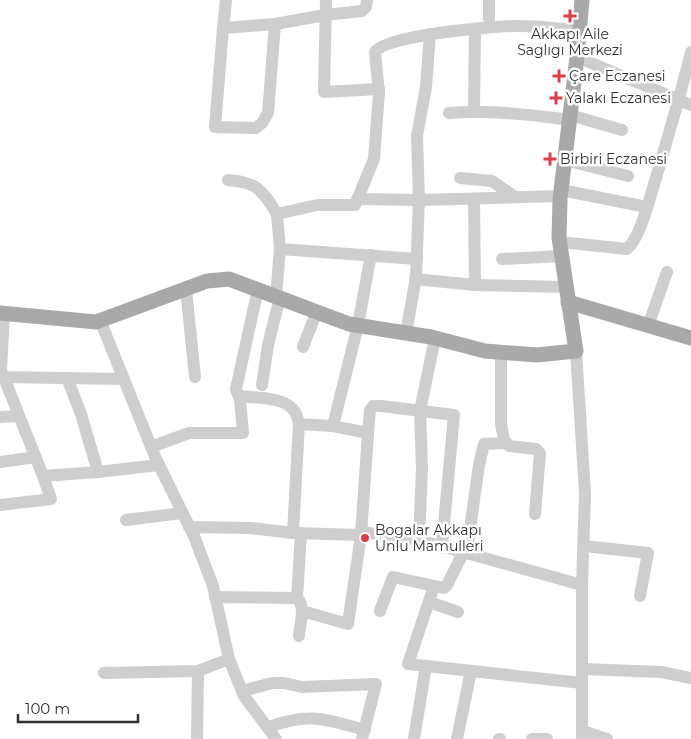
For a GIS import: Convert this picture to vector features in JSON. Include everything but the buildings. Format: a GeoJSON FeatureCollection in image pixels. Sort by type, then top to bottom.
{"type":"FeatureCollection","features":[{"type":"Feature","properties":{"kind":"main road"},"geometry":{"type":"LineString","coordinates":[[2,313],[96,322],[207,280],[229,279],[349,324],[435,338],[485,351],[537,355],[576,351],[561,249],[561,193],[582,0]]}},
{"type":"Feature","properties":{"kind":"main road"},"geometry":{"type":"LineString","coordinates":[[567,294],[648,326],[691,338]]}},
{"type":"Feature","properties":{"kind":"street"},"geometry":{"type":"LineString","coordinates":[[226,0],[215,126],[256,128],[262,123],[268,113],[275,24]]}},
{"type":"Feature","properties":{"kind":"street"},"geometry":{"type":"LineString","coordinates":[[326,0],[324,92],[378,89]]}},
{"type":"Feature","properties":{"kind":"street"},"geometry":{"type":"LineString","coordinates":[[223,28],[275,24],[325,15],[362,11],[366,7],[368,0]]}},
{"type":"Feature","properties":{"kind":"street"},"geometry":{"type":"LineString","coordinates":[[489,0],[489,19]]}},
{"type":"Feature","properties":{"kind":"street"},"geometry":{"type":"LineString","coordinates":[[277,214],[318,206],[355,205],[374,159],[378,89],[376,49],[404,39],[475,28],[520,26],[580,30]]}},
{"type":"Feature","properties":{"kind":"street"},"geometry":{"type":"LineString","coordinates":[[474,111],[475,28]]}},
{"type":"Feature","properties":{"kind":"street"},"geometry":{"type":"LineString","coordinates":[[406,333],[417,259],[419,200],[417,136],[426,86],[430,34]]}},
{"type":"Feature","properties":{"kind":"street"},"geometry":{"type":"LineString","coordinates":[[502,259],[561,249],[627,249],[630,246],[641,226],[685,102],[691,52]]}},
{"type":"Feature","properties":{"kind":"street"},"geometry":{"type":"LineString","coordinates":[[577,58],[685,102]]}},
{"type":"Feature","properties":{"kind":"street"},"geometry":{"type":"LineString","coordinates":[[449,113],[474,111],[570,118],[622,130]]}},
{"type":"Feature","properties":{"kind":"street"},"geometry":{"type":"LineString","coordinates":[[565,160],[628,176]]}},
{"type":"Feature","properties":{"kind":"street"},"geometry":{"type":"LineString","coordinates":[[460,178],[492,181],[515,197]]}},
{"type":"Feature","properties":{"kind":"street"},"geometry":{"type":"LineString","coordinates":[[228,180],[250,183],[262,192],[277,214],[280,249],[278,297],[262,385]]}},
{"type":"Feature","properties":{"kind":"street"},"geometry":{"type":"LineString","coordinates":[[357,199],[474,199],[561,193],[647,207]]}},
{"type":"Feature","properties":{"kind":"street"},"geometry":{"type":"LineString","coordinates":[[474,199],[475,285]]}},
{"type":"Feature","properties":{"kind":"street"},"geometry":{"type":"LineString","coordinates":[[280,249],[417,259]]}},
{"type":"Feature","properties":{"kind":"street"},"geometry":{"type":"LineString","coordinates":[[333,426],[358,325],[371,255]]}},
{"type":"Feature","properties":{"kind":"street"},"geometry":{"type":"LineString","coordinates":[[648,326],[667,272]]}},
{"type":"Feature","properties":{"kind":"street"},"geometry":{"type":"LineString","coordinates":[[415,279],[567,294]]}},
{"type":"Feature","properties":{"kind":"street"},"geometry":{"type":"LineString","coordinates":[[186,289],[195,377]]}},
{"type":"Feature","properties":{"kind":"street"},"geometry":{"type":"LineString","coordinates":[[151,447],[189,433],[243,433],[239,396],[236,389],[258,289]]}},
{"type":"Feature","properties":{"kind":"street"},"geometry":{"type":"LineString","coordinates":[[303,347],[317,311]]}},
{"type":"Feature","properties":{"kind":"street"},"geometry":{"type":"LineString","coordinates":[[0,505],[51,499],[36,457],[2,377],[2,313]]}},
{"type":"Feature","properties":{"kind":"street"},"geometry":{"type":"LineString","coordinates":[[100,320],[158,465],[189,527],[213,586],[229,659],[242,691],[276,739]]}},
{"type":"Feature","properties":{"kind":"street"},"geometry":{"type":"LineString","coordinates":[[419,540],[422,468],[420,411],[435,338]]}},
{"type":"Feature","properties":{"kind":"street"},"geometry":{"type":"LineString","coordinates":[[576,351],[585,494],[582,585],[582,735],[608,739]]}},
{"type":"Feature","properties":{"kind":"street"},"geometry":{"type":"LineString","coordinates":[[501,352],[501,424],[506,443]]}},
{"type":"Feature","properties":{"kind":"street"},"geometry":{"type":"LineString","coordinates":[[2,377],[124,379]]}},
{"type":"Feature","properties":{"kind":"street"},"geometry":{"type":"LineString","coordinates":[[68,378],[98,472]]}},
{"type":"Feature","properties":{"kind":"street"},"geometry":{"type":"LineString","coordinates":[[239,396],[279,401],[288,405],[296,412],[299,424],[296,598]]}},
{"type":"Feature","properties":{"kind":"street"},"geometry":{"type":"LineString","coordinates":[[302,611],[348,624],[361,534],[370,410],[373,406],[454,415],[442,546]]}},
{"type":"Feature","properties":{"kind":"street"},"geometry":{"type":"LineString","coordinates":[[0,417],[19,416]]}},
{"type":"Feature","properties":{"kind":"street"},"geometry":{"type":"LineString","coordinates":[[299,424],[333,426],[368,434]]}},
{"type":"Feature","properties":{"kind":"street"},"geometry":{"type":"LineString","coordinates":[[380,611],[392,577],[444,588],[447,585],[468,543],[484,444],[506,443],[509,446],[536,448],[540,453],[535,514]]}},
{"type":"Feature","properties":{"kind":"street"},"geometry":{"type":"LineString","coordinates":[[0,462],[36,457]]}},
{"type":"Feature","properties":{"kind":"street"},"geometry":{"type":"LineString","coordinates":[[43,476],[158,465]]}},
{"type":"Feature","properties":{"kind":"street"},"geometry":{"type":"LineString","coordinates":[[126,520],[182,513]]}},
{"type":"Feature","properties":{"kind":"street"},"geometry":{"type":"LineString","coordinates":[[189,527],[251,528],[297,533],[361,534],[419,540],[582,585]]}},
{"type":"Feature","properties":{"kind":"street"},"geometry":{"type":"LineString","coordinates":[[584,546],[648,553],[640,596]]}},
{"type":"Feature","properties":{"kind":"street"},"geometry":{"type":"LineString","coordinates":[[434,586],[408,664],[582,683]]}},
{"type":"Feature","properties":{"kind":"street"},"geometry":{"type":"LineString","coordinates":[[215,597],[296,598],[300,601],[302,611],[299,636]]}},
{"type":"Feature","properties":{"kind":"street"},"geometry":{"type":"LineString","coordinates":[[429,602],[458,612]]}},
{"type":"Feature","properties":{"kind":"street"},"geometry":{"type":"LineString","coordinates":[[104,673],[198,671],[229,659]]}},
{"type":"Feature","properties":{"kind":"street"},"geometry":{"type":"LineString","coordinates":[[414,739],[426,666]]}},
{"type":"Feature","properties":{"kind":"street"},"geometry":{"type":"LineString","coordinates":[[582,669],[661,672],[691,678]]}},
{"type":"Feature","properties":{"kind":"street"},"geometry":{"type":"LineString","coordinates":[[198,671],[198,739]]}},
{"type":"Feature","properties":{"kind":"street"},"geometry":{"type":"LineString","coordinates":[[458,739],[471,671]]}},
{"type":"Feature","properties":{"kind":"street"},"geometry":{"type":"LineString","coordinates":[[242,691],[272,683],[284,683],[302,687],[376,684],[363,734],[316,718],[288,720],[268,727]]}},
{"type":"Feature","properties":{"kind":"street"},"geometry":{"type":"LineString","coordinates":[[532,739],[547,739]]}},
{"type":"Feature","properties":{"kind":"place","name":"Akkapı Aile Saglıgı Merkezi"},"geometry":{"type":"Point","coordinates":[570,16]}},
{"type":"Feature","properties":{"kind":"place","name":"Çare Eczanesi"},"geometry":{"type":"Point","coordinates":[559,76]}},
{"type":"Feature","properties":{"kind":"place","name":"Yalakı Eczanesi"},"geometry":{"type":"Point","coordinates":[556,98]}},
{"type":"Feature","properties":{"kind":"place","name":"Birbiri Eczanesi"},"geometry":{"type":"Point","coordinates":[550,159]}},
{"type":"Feature","properties":{"kind":"place","name":"Bogalar Akkapı Unlu Mamulleri"},"geometry":{"type":"Point","coordinates":[365,538]}}]}
